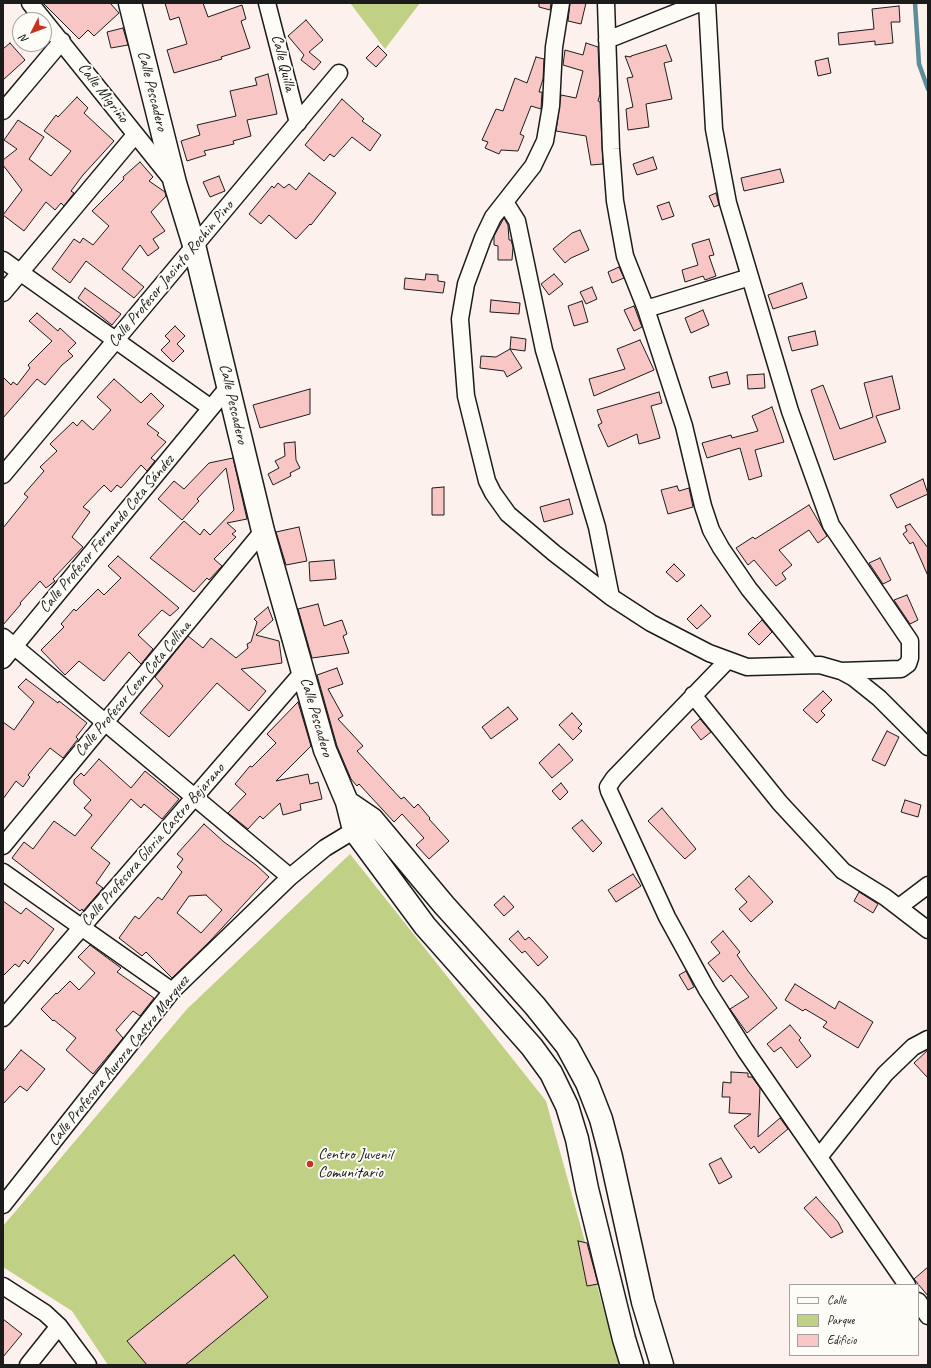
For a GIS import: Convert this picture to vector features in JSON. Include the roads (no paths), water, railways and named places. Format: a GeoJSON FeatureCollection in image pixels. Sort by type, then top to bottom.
{"type":"FeatureCollection","features":[{"type":"Feature","properties":{"kind":"street","name":"Calle Migriño"},"geometry":{"type":"LineString","coordinates":[[30,3],[175,183]]}},
{"type":"Feature","properties":{"kind":"street","name":"Calle Pescadero"},"geometry":{"type":"LineString","coordinates":[[130,3],[175,183],[194,245],[263,531],[324,750],[346,802],[363,825]]}},
{"type":"Feature","properties":{"kind":"street","name":"Calle Quilla"},"geometry":{"type":"LineString","coordinates":[[267,3],[298,123]]}},
{"type":"Feature","properties":{"kind":"street"},"geometry":{"type":"LineString","coordinates":[[561,3],[554,47],[551,106],[545,141],[533,166],[493,218],[483,238],[466,284],[460,319],[466,396],[487,481],[493,493],[508,514],[580,574],[611,597],[651,623],[727,661],[747,667],[811,665],[841,671],[901,669],[908,664],[910,658],[910,641],[841,542],[827,516],[790,411],[728,203],[714,129],[707,3]]}},
{"type":"Feature","properties":{"kind":"street"},"geometry":{"type":"LineString","coordinates":[[606,3],[611,149],[617,218],[625,256],[646,309],[684,426],[703,506],[712,530],[721,548],[749,589],[811,665]]}},
{"type":"Feature","properties":{"kind":"street"},"geometry":{"type":"LineString","coordinates":[[607,40],[700,3]]}},
{"type":"Feature","properties":{"kind":"street"},"geometry":{"type":"LineString","coordinates":[[3,111],[62,41]]}},
{"type":"Feature","properties":{"kind":"street","name":"Calle Profesor Jacinto Rochin Pino"},"geometry":{"type":"LineString","coordinates":[[3,475],[339,73]]}},
{"type":"Feature","properties":{"kind":"street"},"geometry":{"type":"LineString","coordinates":[[3,293],[135,135]]}},
{"type":"Feature","properties":{"kind":"street"},"geometry":{"type":"LineString","coordinates":[[505,202],[517,222],[544,350],[597,527],[611,597]]}},
{"type":"Feature","properties":{"kind":"street"},"geometry":{"type":"LineString","coordinates":[[3,260],[211,408]]}},
{"type":"Feature","properties":{"kind":"street"},"geometry":{"type":"LineString","coordinates":[[646,309],[750,277]]}},
{"type":"Feature","properties":{"kind":"street","name":"Calle Profesor Fernando Cota Sández"},"geometry":{"type":"LineString","coordinates":[[3,660],[9,642],[229,386]]}},
{"type":"Feature","properties":{"kind":"street","name":"Calle Profesor Leon Cota Collina"},"geometry":{"type":"LineString","coordinates":[[3,846],[263,531]]}},
{"type":"Feature","properties":{"kind":"street"},"geometry":{"type":"LineString","coordinates":[[9,642],[290,877]]}},
{"type":"Feature","properties":{"kind":"street"},"geometry":{"type":"LineString","coordinates":[[727,661],[614,778],[608,787],[609,791],[667,917],[707,990],[745,1050],[906,1284]]}},
{"type":"Feature","properties":{"kind":"street"},"geometry":{"type":"LineString","coordinates":[[841,671],[854,678],[879,698],[928,747]]}},
{"type":"Feature","properties":{"kind":"street","name":"Calle Profesora Gloria Castro Bejarano"},"geometry":{"type":"LineString","coordinates":[[3,1018],[81,926],[196,797],[303,672]]}},
{"type":"Feature","properties":{"kind":"street"},"geometry":{"type":"LineString","coordinates":[[693,696],[780,803],[843,871],[899,908],[928,930]]}},
{"type":"Feature","properties":{"kind":"street"},"geometry":{"type":"LineString","coordinates":[[363,825],[444,905],[535,1006],[567,1046],[587,1083],[601,1119],[611,1157],[643,1302],[662,1365]]}},
{"type":"Feature","properties":{"kind":"street"},"geometry":{"type":"LineString","coordinates":[[363,825],[426,926],[532,1047],[551,1073],[567,1106],[577,1139],[624,1339],[632,1365]]}},
{"type":"Feature","properties":{"kind":"street","name":"Calle Profesora Aurora Castro Marquez"},"geometry":{"type":"LineString","coordinates":[[3,1204],[172,991],[290,877],[325,848],[363,825]]}},
{"type":"Feature","properties":{"kind":"street"},"geometry":{"type":"LineString","coordinates":[[3,872],[172,991]]}},
{"type":"Feature","properties":{"kind":"street"},"geometry":{"type":"LineString","coordinates":[[899,908],[928,885]]}},
{"type":"Feature","properties":{"kind":"street"},"geometry":{"type":"LineString","coordinates":[[819,1157],[885,1074],[913,1046],[928,1039]]}},
{"type":"Feature","properties":{"kind":"street"},"geometry":{"type":"LineString","coordinates":[[598,1232],[626,1229]]}},
{"type":"Feature","properties":{"kind":"street"},"geometry":{"type":"LineString","coordinates":[[3,1286],[45,1313],[59,1326],[88,1365]]}},
{"type":"Feature","properties":{"kind":"street"},"geometry":{"type":"LineString","coordinates":[[919,1302],[928,1316]]}},
{"type":"Feature","properties":{"kind":"street"},"geometry":{"type":"LineString","coordinates":[[28,1365],[59,1326]]}},
{"type":"Feature","properties":{"kind":"waterway"},"geometry":{"type":"LineString","coordinates":[[915,3],[919,64],[928,89]]}},
{"type":"Feature","properties":{"kind":"place","name":"Centro Juvenil Comunitario"},"geometry":{"type":"Point","coordinates":[310,1164]}}]}
